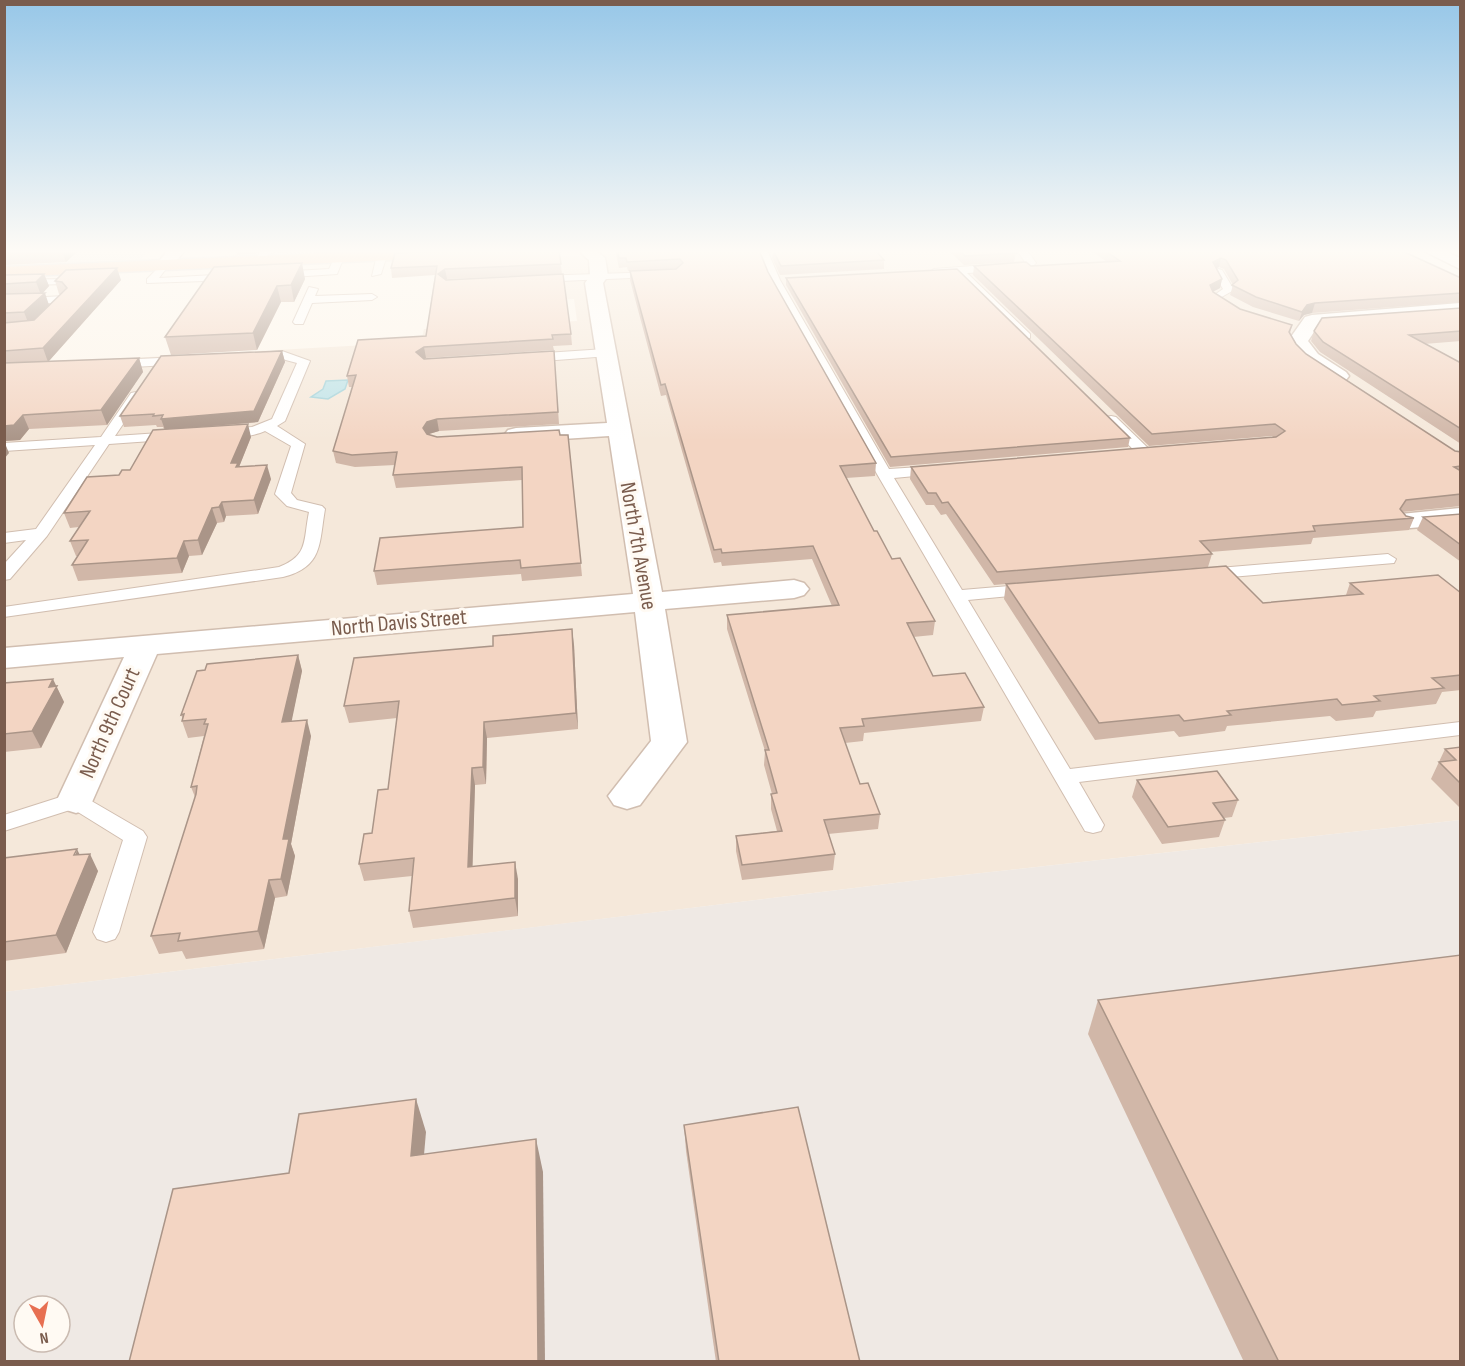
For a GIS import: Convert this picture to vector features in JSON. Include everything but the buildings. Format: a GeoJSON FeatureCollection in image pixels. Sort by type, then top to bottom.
{"type":"FeatureCollection","features":[{"type":"Feature","properties":{"kind":"street","name":"North 7th Avenue"},"geometry":{"type":"LineString","coordinates":[[598,314],[649,602],[669,742],[627,796]]}},
{"type":"Feature","properties":{"kind":"street"},"geometry":{"type":"LineString","coordinates":[[1361,391],[1301,349],[1295,328],[1312,321],[1334,317],[1386,314]]}},
{"type":"Feature","properties":{"kind":"street"},"geometry":{"type":"LineString","coordinates":[[498,436],[617,429]]}},
{"type":"Feature","properties":{"kind":"street"},"geometry":{"type":"LineString","coordinates":[[1410,520],[1461,516]]}},
{"type":"Feature","properties":{"kind":"street","name":"North Davis Street"},"geometry":{"type":"LineString","coordinates":[[4,658],[794,589]]}},
{"type":"Feature","properties":{"kind":"street","name":"North 9th Court"},"geometry":{"type":"LineString","coordinates":[[76,800],[145,645]]}},
{"type":"Feature","properties":{"kind":"lane"},"geometry":{"type":"LineString","coordinates":[[41,322],[50,314]]}},
{"type":"Feature","properties":{"kind":"lane"},"geometry":{"type":"LineString","coordinates":[[299,322],[302,314]]}},
{"type":"Feature","properties":{"kind":"lane"},"geometry":{"type":"LineString","coordinates":[[799,314],[885,474],[1093,825]]}},
{"type":"Feature","properties":{"kind":"lane"},"geometry":{"type":"LineString","coordinates":[[1003,314],[1035,345]]}},
{"type":"Feature","properties":{"kind":"lane"},"geometry":{"type":"LineString","coordinates":[[521,358],[605,353]]}},
{"type":"Feature","properties":{"kind":"lane"},"geometry":{"type":"LineString","coordinates":[[208,434],[254,431],[278,421],[304,361],[282,355],[249,357]]}},
{"type":"Feature","properties":{"kind":"lane"},"geometry":{"type":"LineString","coordinates":[[100,365],[153,372],[193,360]]}},
{"type":"Feature","properties":{"kind":"lane"},"geometry":{"type":"LineString","coordinates":[[4,575],[41,533],[153,372]]}},
{"type":"Feature","properties":{"kind":"lane"},"geometry":{"type":"LineString","coordinates":[[1102,412],[1150,452],[1121,455]]}},
{"type":"Feature","properties":{"kind":"lane"},"geometry":{"type":"LineString","coordinates":[[4,612],[282,572],[302,564],[309,555],[317,509],[292,503],[283,494],[298,444],[266,426]]}},
{"type":"Feature","properties":{"kind":"lane"},"geometry":{"type":"LineString","coordinates":[[4,447],[186,435]]}},
{"type":"Feature","properties":{"kind":"lane"},"geometry":{"type":"LineString","coordinates":[[885,474],[955,469]]}},
{"type":"Feature","properties":{"kind":"lane"},"geometry":{"type":"LineString","coordinates":[[4,538],[41,533]]}},
{"type":"Feature","properties":{"kind":"lane"},"geometry":{"type":"LineString","coordinates":[[1190,576],[1388,559]]}},
{"type":"Feature","properties":{"kind":"lane"},"geometry":{"type":"LineString","coordinates":[[956,596],[1050,588]]}},
{"type":"Feature","properties":{"kind":"lane"},"geometry":{"type":"LineString","coordinates":[[1064,777],[1461,729]]}},
{"type":"Feature","properties":{"kind":"lane"},"geometry":{"type":"LineString","coordinates":[[4,823],[76,800],[135,837],[106,932]]}},
{"type":"Feature","properties":{"kind":"shaded area"},"geometry":{"type":"Polygon","coordinates":[[[576,314],[1460,314],[1460,820],[936,878],[5,992],[5,365],[421,342],[424,329],[577,321],[576,314]]]}},
{"type":"Feature","properties":{"kind":"shaded area"},"geometry":{"type":"Polygon","coordinates":[[[1460,820],[1460,1361],[5,1361],[4,992],[936,878],[1460,820]]]}},
{"type":"Feature","properties":{"kind":"water"},"geometry":{"type":"Polygon","coordinates":[[[348,380],[345,389],[328,399],[311,397],[323,389],[326,381],[348,380]]]}}]}
